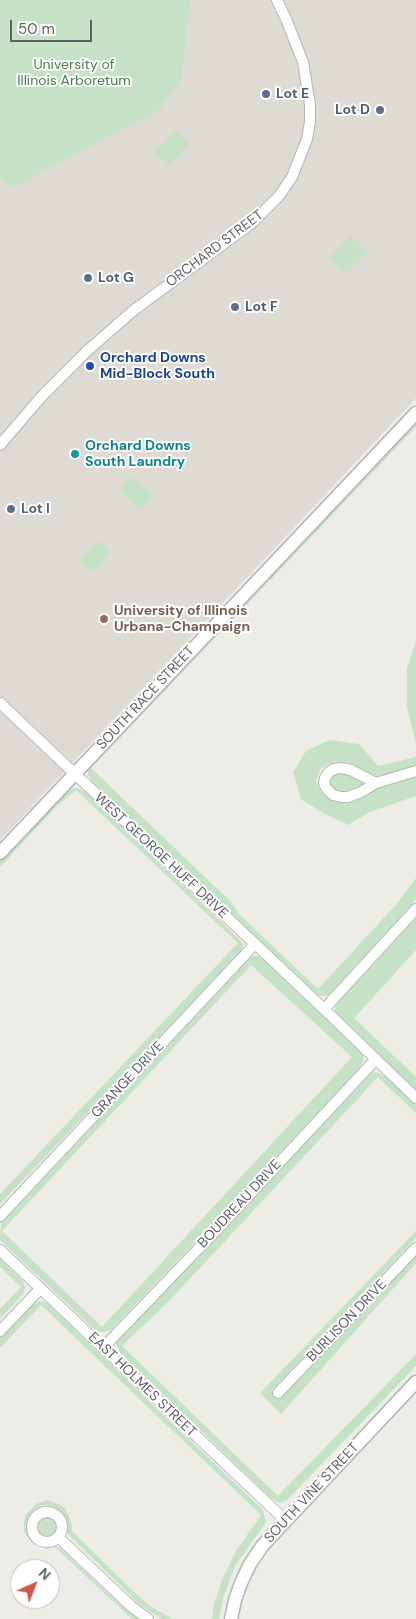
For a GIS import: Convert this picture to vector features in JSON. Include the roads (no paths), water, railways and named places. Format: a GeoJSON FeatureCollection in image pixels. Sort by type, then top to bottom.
{"type":"FeatureCollection","features":[{"type":"Feature","properties":{"kind":"street","name":"ORCHARD STREET"},"geometry":{"type":"LineString","coordinates":[[0,445],[32,406],[87,350],[140,306],[252,223],[279,196],[292,177],[307,139],[310,105],[303,62],[277,0]]}},
{"type":"Feature","properties":{"kind":"street","name":"SOUTH RACE STREET"},"geometry":{"type":"LineString","coordinates":[[0,853],[416,413]]}},
{"type":"Feature","properties":{"kind":"street","name":"WEST GEORGE HUFF DRIVE"},"geometry":{"type":"LineString","coordinates":[[0,703],[416,1098]]}},
{"type":"Feature","properties":{"kind":"street"},"geometry":{"type":"LineString","coordinates":[[376,783],[416,771]]}},
{"type":"Feature","properties":{"kind":"street"},"geometry":{"type":"LineString","coordinates":[[324,1009],[416,909]]}},
{"type":"Feature","properties":{"kind":"street","name":"GRANGE DRIVE"},"geometry":{"type":"LineString","coordinates":[[0,1216],[255,944]]}},
{"type":"Feature","properties":{"kind":"street","name":"BOUDREAU DRIVE"},"geometry":{"type":"LineString","coordinates":[[103,1348],[376,1059]]}},
{"type":"Feature","properties":{"kind":"street","name":"BURLISON DRIVE"},"geometry":{"type":"LineString","coordinates":[[278,1394],[416,1248]]}},
{"type":"Feature","properties":{"kind":"street","name":"EAST HOLMES STREET"},"geometry":{"type":"LineString","coordinates":[[0,1250],[285,1520]]}},
{"type":"Feature","properties":{"kind":"street"},"geometry":{"type":"LineString","coordinates":[[0,1331],[40,1288]]}},
{"type":"Feature","properties":{"kind":"street","name":"SOUTH VINE STREET"},"geometry":{"type":"LineString","coordinates":[[231,1619],[241,1582],[263,1545],[416,1382]]}},
{"type":"Feature","properties":{"kind":"street"},"geometry":{"type":"LineString","coordinates":[[58,1537],[131,1606],[148,1619]]}},
{"type":"Feature","properties":{"kind":"place","name":"Lot E"},"geometry":{"type":"Point","coordinates":[266,94]}},
{"type":"Feature","properties":{"kind":"place","name":"Lot D"},"geometry":{"type":"Point","coordinates":[380,110]}},
{"type":"Feature","properties":{"kind":"place","name":"Lot G"},"geometry":{"type":"Point","coordinates":[88,278]}},
{"type":"Feature","properties":{"kind":"place","name":"Lot F"},"geometry":{"type":"Point","coordinates":[235,307]}},
{"type":"Feature","properties":{"kind":"place","name":"Orchard Downs Mid-Block South"},"geometry":{"type":"Point","coordinates":[90,366]}},
{"type":"Feature","properties":{"kind":"place","name":"Orchard Downs South Laundry"},"geometry":{"type":"Point","coordinates":[75,454]}},
{"type":"Feature","properties":{"kind":"place","name":"Lot I"},"geometry":{"type":"Point","coordinates":[11,509]}},
{"type":"Feature","properties":{"kind":"place","name":"University of Illinois Urbana-Champaign"},"geometry":{"type":"Point","coordinates":[104,619]}},
{"type":"Feature","properties":{"kind":"park label","name":"University of Illinois Arboretum"},"geometry":{"type":"Point","coordinates":[74,74]}}]}
